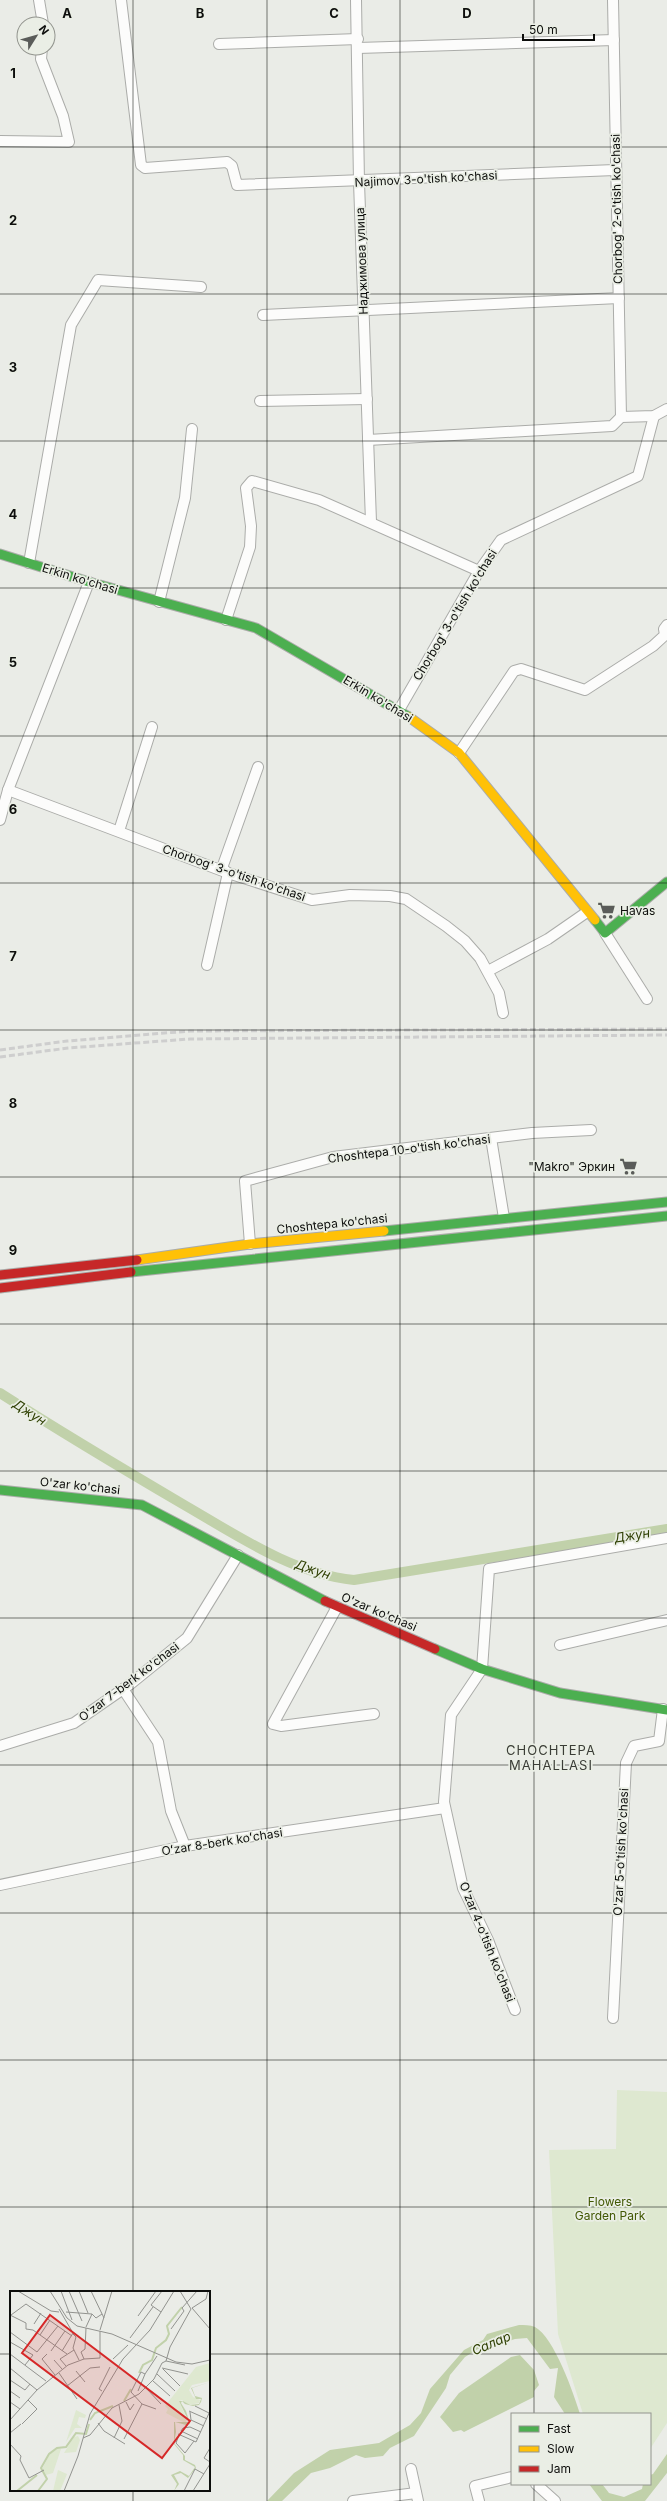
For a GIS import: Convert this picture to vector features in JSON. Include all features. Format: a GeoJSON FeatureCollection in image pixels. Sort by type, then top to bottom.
{"type":"FeatureCollection","features":[{"type":"Feature","properties":{"kind":"main road","name":"Erkin ko'chasi"},"geometry":{"type":"LineString","coordinates":[[0,554],[89,582],[256,628],[399,710],[459,753],[605,933]]}},
{"type":"Feature","properties":{"kind":"main road"},"geometry":{"type":"LineString","coordinates":[[605,933],[667,882]]}},
{"type":"Feature","properties":{"kind":"main road","name":"Choshtepa ko'chasi"},"geometry":{"type":"LineString","coordinates":[[0,1276],[139,1260],[250,1244],[667,1202]]}},
{"type":"Feature","properties":{"kind":"main road"},"geometry":{"type":"LineString","coordinates":[[0,1288],[144,1270],[667,1216]]}},
{"type":"Feature","properties":{"kind":"main road"},"geometry":{"type":"LineString","coordinates":[[332,1236],[333,1250]]}},
{"type":"Feature","properties":{"kind":"main road","name":"O'zar ko'chasi"},"geometry":{"type":"LineString","coordinates":[[0,1490],[142,1505],[337,1607],[482,1669],[560,1693],[665,1709]]}},
{"type":"Feature","properties":{"kind":"street"},"geometry":{"type":"LineString","coordinates":[[39,0],[42,16]]}},
{"type":"Feature","properties":{"kind":"street","name":"Najimov 3-o'tish ko'chasi"},"geometry":{"type":"LineString","coordinates":[[121,0],[141,165],[145,168],[227,162],[232,166],[237,185],[359,182],[615,170]]}},
{"type":"Feature","properties":{"kind":"street","name":"Наджимова улица"},"geometry":{"type":"LineString","coordinates":[[356,0],[358,43],[359,182],[371,522]]}},
{"type":"Feature","properties":{"kind":"street","name":"Chorbog' 2-o'tish ko'chasi"},"geometry":{"type":"LineString","coordinates":[[613,0],[615,170],[621,417]]}},
{"type":"Feature","properties":{"kind":"street"},"geometry":{"type":"LineString","coordinates":[[219,44],[614,40]]}},
{"type":"Feature","properties":{"kind":"street"},"geometry":{"type":"LineString","coordinates":[[0,141],[69,142],[63,116],[41,56]]}},
{"type":"Feature","properties":{"kind":"street"},"geometry":{"type":"LineString","coordinates":[[29,563],[71,325],[98,280],[201,287]]}},
{"type":"Feature","properties":{"kind":"street"},"geometry":{"type":"LineString","coordinates":[[263,315],[619,298]]}},
{"type":"Feature","properties":{"kind":"street"},"geometry":{"type":"LineString","coordinates":[[260,401],[367,398]]}},
{"type":"Feature","properties":{"kind":"street"},"geometry":{"type":"LineString","coordinates":[[368,440],[612,426],[621,417],[654,416],[667,409]]}},
{"type":"Feature","properties":{"kind":"street","name":"Chorbog' 3-o'tish ko'chasi"},"geometry":{"type":"LineString","coordinates":[[399,710],[479,571],[501,540],[638,476],[654,416]]}},
{"type":"Feature","properties":{"kind":"street"},"geometry":{"type":"LineString","coordinates":[[159,602],[185,498],[192,429]]}},
{"type":"Feature","properties":{"kind":"street"},"geometry":{"type":"LineString","coordinates":[[226,620],[250,547],[251,526],[246,488],[250,483],[256,481],[319,500],[479,571]]}},
{"type":"Feature","properties":{"kind":"street"},"geometry":{"type":"LineString","coordinates":[[0,820],[8,790],[89,582]]}},
{"type":"Feature","properties":{"kind":"street"},"geometry":{"type":"LineString","coordinates":[[459,753],[517,669],[585,690],[666,638],[664,630],[667,625]]}},
{"type":"Feature","properties":{"kind":"street"},"geometry":{"type":"LineString","coordinates":[[119,831],[152,727]]}},
{"type":"Feature","properties":{"kind":"street"},"geometry":{"type":"LineString","coordinates":[[207,965],[228,873],[222,868],[258,767]]}},
{"type":"Feature","properties":{"kind":"street","name":"Chorbog' 3-o'tish ko'chasi"},"geometry":{"type":"LineString","coordinates":[[8,790],[228,873],[312,900],[350,895],[390,896],[406,899],[465,941],[480,958],[499,993],[503,1013]]}},
{"type":"Feature","properties":{"kind":"street"},"geometry":{"type":"LineString","coordinates":[[488,971],[548,939],[587,912]]}},
{"type":"Feature","properties":{"kind":"street","name":"Erkin ko'chasi"},"geometry":{"type":"LineString","coordinates":[[605,933],[647,999]]}},
{"type":"Feature","properties":{"kind":"street","name":"Choshtepa 10-o'tish ko'chasi"},"geometry":{"type":"LineString","coordinates":[[250,1244],[245,1181],[333,1157],[532,1133],[591,1130]]}},
{"type":"Feature","properties":{"kind":"street"},"geometry":{"type":"LineString","coordinates":[[491,1138],[504,1218]]}},
{"type":"Feature","properties":{"kind":"street"},"geometry":{"type":"LineString","coordinates":[[482,1669],[488,1569],[667,1538]]}},
{"type":"Feature","properties":{"kind":"street","name":"O'zar 7-berk ko'chasi"},"geometry":{"type":"LineString","coordinates":[[0,1746],[74,1723],[123,1689],[187,1638],[238,1555]]}},
{"type":"Feature","properties":{"kind":"street"},"geometry":{"type":"LineString","coordinates":[[337,1607],[273,1724],[281,1726],[374,1714]]}},
{"type":"Feature","properties":{"kind":"street"},"geometry":{"type":"LineString","coordinates":[[560,1645],[667,1620]]}},
{"type":"Feature","properties":{"kind":"street","name":"O'zar 4-o'tish ko'chasi"},"geometry":{"type":"LineString","coordinates":[[482,1669],[451,1715],[445,1808],[463,1888],[488,1940],[515,2010]]}},
{"type":"Feature","properties":{"kind":"street"},"geometry":{"type":"LineString","coordinates":[[123,1689],[158,1742],[171,1811],[185,1846]]}},
{"type":"Feature","properties":{"kind":"street","name":"O'zar 5-o'tish ko'chasi"},"geometry":{"type":"LineString","coordinates":[[613,2018],[626,1763],[634,1746],[659,1741],[665,1709]]}},
{"type":"Feature","properties":{"kind":"street","name":"Oʻzar 8-berk koʻchasi"},"geometry":{"type":"LineString","coordinates":[[0,1884],[185,1846],[445,1808]]}},
{"type":"Feature","properties":{"kind":"street"},"geometry":{"type":"LineString","coordinates":[[353,2501],[417,2497],[410,2469]]}},
{"type":"Feature","properties":{"kind":"street"},"geometry":{"type":"LineString","coordinates":[[478,2501],[475,2486],[511,2477]]}},
{"type":"Feature","properties":{"kind":"street"},"geometry":{"type":"LineString","coordinates":[[537,2485],[555,2501]]}},
{"type":"Feature","properties":{"kind":"green space","name":"Flowers Garden Park"},"geometry":{"type":"Polygon","coordinates":[[[617,2090],[667,2092],[667,2423],[651,2447],[651,2413],[583,2413],[558,2334],[549,2150],[616,2149],[617,2090]]]}},
{"type":"Feature","properties":{"kind":"water","name":"Салар"},"geometry":{"type":"Polygon","coordinates":[[[519,2325],[529,2325],[535,2327],[549,2342],[556,2354],[573,2393],[580,2413],[564,2413],[554,2397],[558,2368],[550,2369],[527,2338],[515,2339],[491,2347],[478,2349],[465,2357],[450,2375],[446,2388],[414,2436],[390,2448],[383,2456],[365,2458],[356,2455],[330,2468],[311,2473],[282,2501],[267,2501],[294,2473],[330,2450],[379,2443],[410,2425],[421,2413],[430,2389],[464,2350],[483,2340],[487,2334],[519,2325]]]}},
{"type":"Feature","properties":{"kind":"water"},"geometry":{"type":"Polygon","coordinates":[[[520,2355],[534,2370],[539,2385],[534,2391],[534,2397],[464,2432],[461,2430],[453,2432],[440,2417],[459,2393],[511,2357],[520,2355]]]}},
{"type":"Feature","properties":{"kind":"water"},"geometry":{"type":"Polygon","coordinates":[[[667,2454],[667,2473],[645,2501],[602,2501],[590,2485],[603,2485],[609,2493],[624,2497],[642,2489],[643,2485],[651,2485],[651,2475],[667,2454]]]}},
{"type":"Feature","properties":{"kind":"waterway","name":"Джун"},"geometry":{"type":"LineString","coordinates":[[0,1393],[92,1450],[246,1541],[288,1562],[331,1576],[354,1580],[667,1529]]}},
{"type":"Feature","properties":{"kind":"railway"},"geometry":{"type":"LineString","coordinates":[[0,1050],[67,1041],[190,1031],[667,1029]]}},
{"type":"Feature","properties":{"kind":"railway"},"geometry":{"type":"LineString","coordinates":[[0,1057],[68,1048],[190,1039],[667,1035]]}},
{"type":"Feature","properties":{"kind":"traffic: fast"},"geometry":{"type":"LineString","coordinates":[[0,554],[89,582],[256,628],[409,717]]}},
{"type":"Feature","properties":{"kind":"traffic: fast"},"geometry":{"type":"LineString","coordinates":[[595,920],[605,933],[667,882]]}},
{"type":"Feature","properties":{"kind":"traffic: fast"},"geometry":{"type":"LineString","coordinates":[[384,1231],[667,1202]]}},
{"type":"Feature","properties":{"kind":"traffic: fast"},"geometry":{"type":"LineString","coordinates":[[131,1272],[667,1216]]}},
{"type":"Feature","properties":{"kind":"traffic: fast"},"geometry":{"type":"LineString","coordinates":[[0,1490],[142,1505],[325,1601]]}},
{"type":"Feature","properties":{"kind":"traffic: fast"},"geometry":{"type":"LineString","coordinates":[[435,1649],[482,1669],[560,1693],[667,1710]]}},
{"type":"Feature","properties":{"kind":"traffic: slow"},"geometry":{"type":"LineString","coordinates":[[409,717],[459,753],[595,920]]}},
{"type":"Feature","properties":{"kind":"traffic: slow"},"geometry":{"type":"LineString","coordinates":[[137,1260],[250,1244],[384,1231]]}},
{"type":"Feature","properties":{"kind":"traffic: jam"},"geometry":{"type":"LineString","coordinates":[[0,1275],[137,1260]]}},
{"type":"Feature","properties":{"kind":"traffic: jam"},"geometry":{"type":"LineString","coordinates":[[0,1288],[131,1272]]}},
{"type":"Feature","properties":{"kind":"traffic: jam"},"geometry":{"type":"LineString","coordinates":[[325,1601],[435,1649]]}},
{"type":"Feature","properties":{"kind":"place","name":"Havas"},"geometry":{"type":"Point","coordinates":[607,911]}},
{"type":"Feature","properties":{"kind":"place","name":"\"Makro\" Эркин"},"geometry":{"type":"Point","coordinates":[628,1167]}},
{"type":"Feature","properties":{"kind":"district","name":"CHOCHTEPA MAHALLASI"},"geometry":{"type":"Point","coordinates":[551,1758]}}]}
